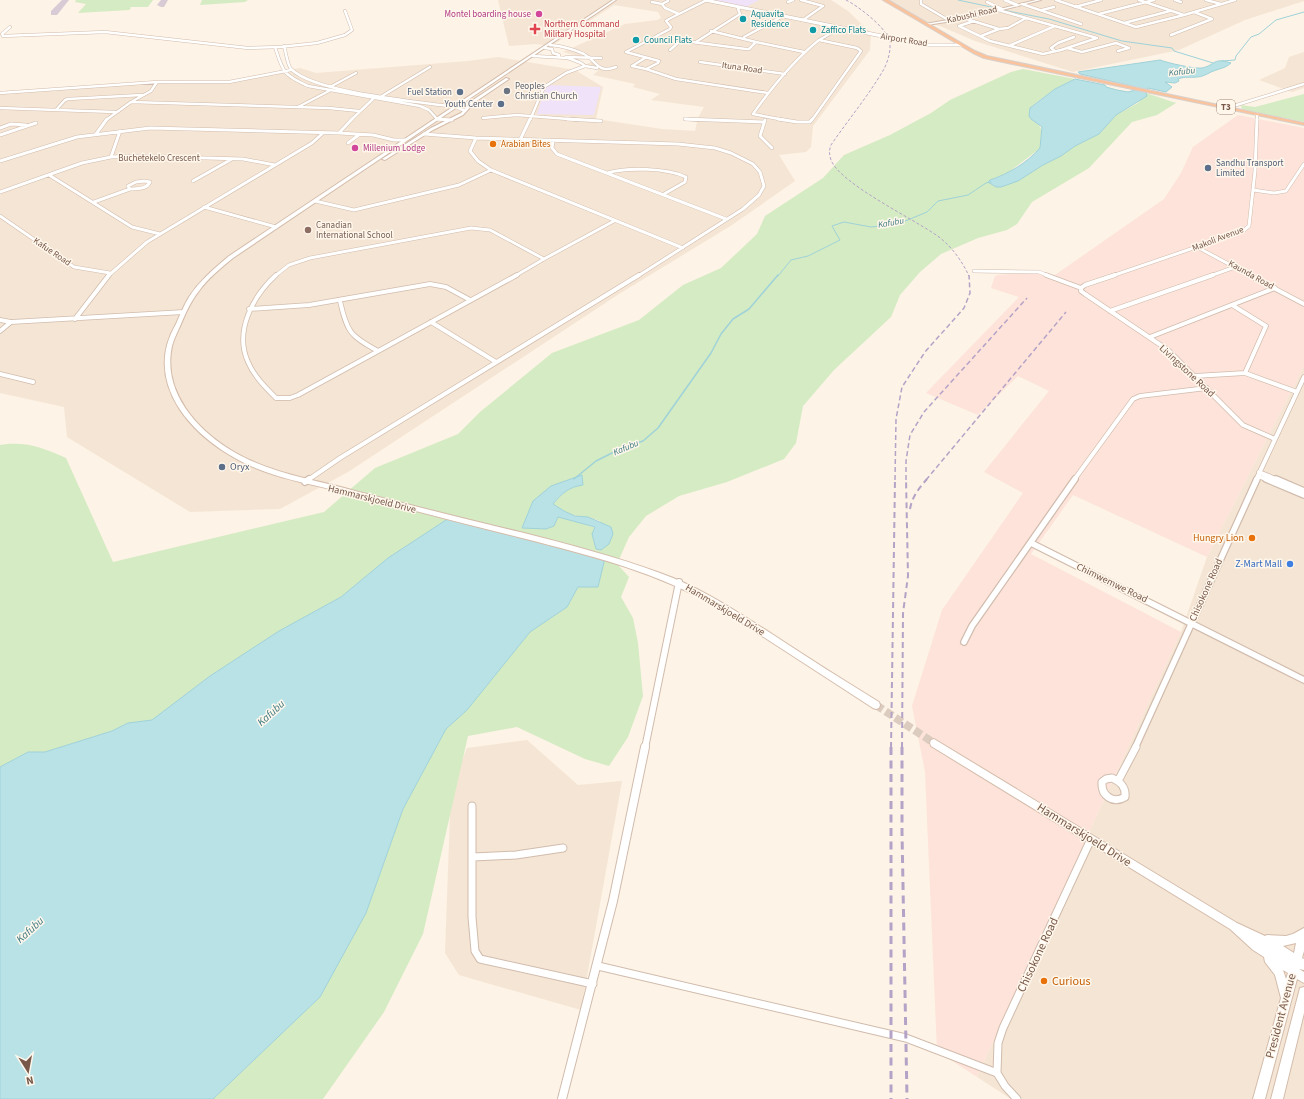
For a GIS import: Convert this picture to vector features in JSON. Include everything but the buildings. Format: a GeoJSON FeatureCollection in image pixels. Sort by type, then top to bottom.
{"type":"FeatureCollection","features":[{"type":"Feature","properties":{"kind":"highway","name":"T3"},"geometry":{"type":"LineString","coordinates":[[885,0],[961,45],[986,57],[1304,124]]}},
{"type":"Feature","properties":{"kind":"main road","name":"Hammarskjoeld Drive"},"geometry":{"type":"LineString","coordinates":[[615,0],[550,45],[437,118],[231,257],[211,275],[198,289],[184,312],[169,348],[168,372],[175,397],[192,422],[209,438],[232,453],[251,462],[305,482],[348,491],[612,560],[679,582],[722,606],[876,705]]}},
{"type":"Feature","properties":{"kind":"main road","name":"Kabushi Road"},"geometry":{"type":"LineString","coordinates":[[927,24],[950,21],[1040,0]]}},
{"type":"Feature","properties":{"kind":"main road","name":"Hammarskjoeld Drive"},"geometry":{"type":"LineString","coordinates":[[363,169],[383,160],[429,131],[452,120],[465,111],[474,101],[505,80],[522,63]]}},
{"type":"Feature","properties":{"kind":"main road"},"geometry":{"type":"LineString","coordinates":[[498,79],[505,80]]}},
{"type":"Feature","properties":{"kind":"main road"},"geometry":{"type":"LineString","coordinates":[[393,148],[401,150]]}},
{"type":"Feature","properties":{"kind":"main road","name":"Hammarskjoeld Drive"},"geometry":{"type":"LineString","coordinates":[[934,743],[1258,942]]}},
{"type":"Feature","properties":{"kind":"main road"},"geometry":{"type":"LineString","coordinates":[[1258,942],[1285,942],[1294,940],[1304,934]]}},
{"type":"Feature","properties":{"kind":"main road","name":"President Avenue"},"geometry":{"type":"LineString","coordinates":[[1259,1099],[1286,997],[1298,965],[1304,934]]}},
{"type":"Feature","properties":{"kind":"main road"},"geometry":{"type":"LineString","coordinates":[[1258,942],[1298,965],[1304,978]]}},
{"type":"Feature","properties":{"kind":"main road"},"geometry":{"type":"LineString","coordinates":[[1258,942],[1281,975],[1286,997]]}},
{"type":"Feature","properties":{"kind":"main road","name":"President Avenue"},"geometry":{"type":"LineString","coordinates":[[1277,1099],[1303,1002],[1304,992]]}},
{"type":"Feature","properties":{"kind":"street"},"geometry":{"type":"LineString","coordinates":[[646,69],[659,62],[626,52],[670,29],[671,27],[666,21],[706,0]]}},
{"type":"Feature","properties":{"kind":"street","name":"Airport Road"},"geometry":{"type":"LineString","coordinates":[[706,0],[909,42],[961,45]]}},
{"type":"Feature","properties":{"kind":"street"},"geometry":{"type":"LineString","coordinates":[[788,2],[793,0]]}},
{"type":"Feature","properties":{"kind":"street"},"geometry":{"type":"LineString","coordinates":[[800,0],[823,6],[803,20]]}},
{"type":"Feature","properties":{"kind":"street"},"geometry":{"type":"LineString","coordinates":[[921,0],[921,4],[950,21]]}},
{"type":"Feature","properties":{"kind":"street"},"geometry":{"type":"LineString","coordinates":[[1005,0],[1017,5]]}},
{"type":"Feature","properties":{"kind":"street"},"geometry":{"type":"LineString","coordinates":[[1005,0],[1011,5],[1010,7]]}},
{"type":"Feature","properties":{"kind":"street"},"geometry":{"type":"LineString","coordinates":[[1056,0],[1136,27],[1235,0]]}},
{"type":"Feature","properties":{"kind":"street"},"geometry":{"type":"LineString","coordinates":[[1075,7],[1102,0]]}},
{"type":"Feature","properties":{"kind":"street"},"geometry":{"type":"LineString","coordinates":[[1139,0],[1184,15]]}},
{"type":"Feature","properties":{"kind":"street"},"geometry":{"type":"LineString","coordinates":[[1098,14],[1154,0]]}},
{"type":"Feature","properties":{"kind":"street"},"geometry":{"type":"LineString","coordinates":[[1175,0],[1181,2]]}},
{"type":"Feature","properties":{"kind":"street"},"geometry":{"type":"LineString","coordinates":[[1206,0],[1221,4]]}},
{"type":"Feature","properties":{"kind":"street"},"geometry":{"type":"LineString","coordinates":[[652,2],[662,4],[668,1]]}},
{"type":"Feature","properties":{"kind":"street"},"geometry":{"type":"LineString","coordinates":[[987,2],[1002,8]]}},
{"type":"Feature","properties":{"kind":"street"},"geometry":{"type":"LineString","coordinates":[[662,4],[664,8],[679,14]]}},
{"type":"Feature","properties":{"kind":"street"},"geometry":{"type":"LineString","coordinates":[[1022,4],[1081,24]]}},
{"type":"Feature","properties":{"kind":"street"},"geometry":{"type":"LineString","coordinates":[[696,42],[711,31],[740,14],[738,9],[740,7]]}},
{"type":"Feature","properties":{"kind":"street"},"geometry":{"type":"LineString","coordinates":[[1041,10],[1054,7]]}},
{"type":"Feature","properties":{"kind":"street"},"geometry":{"type":"LineString","coordinates":[[974,21],[959,26],[990,41],[1043,54],[1067,48],[1097,37],[998,10]]}},
{"type":"Feature","properties":{"kind":"street"},"geometry":{"type":"LineString","coordinates":[[1124,23],[1171,10]]}},
{"type":"Feature","properties":{"kind":"street"},"geometry":{"type":"LineString","coordinates":[[10,26],[2,34],[4,36],[99,32],[245,48],[275,47],[333,40],[348,34],[351,32],[352,27],[345,11]]}},
{"type":"Feature","properties":{"kind":"street"},"geometry":{"type":"LineString","coordinates":[[1171,34],[1212,19],[1193,12]]}},
{"type":"Feature","properties":{"kind":"street"},"geometry":{"type":"LineString","coordinates":[[744,37],[783,16]]}},
{"type":"Feature","properties":{"kind":"street"},"geometry":{"type":"LineString","coordinates":[[963,18],[999,29]]}},
{"type":"Feature","properties":{"kind":"street"},"geometry":{"type":"LineString","coordinates":[[981,36],[999,29],[1008,28],[1026,18]]}},
{"type":"Feature","properties":{"kind":"street"},"geometry":{"type":"LineString","coordinates":[[1011,45],[1055,26]]}},
{"type":"Feature","properties":{"kind":"street"},"geometry":{"type":"LineString","coordinates":[[819,40],[857,48],[861,51],[810,122],[797,122],[753,114],[768,93],[804,52],[819,40],[840,28]]}},
{"type":"Feature","properties":{"kind":"street"},"geometry":{"type":"LineString","coordinates":[[711,31],[804,52]]}},
{"type":"Feature","properties":{"kind":"street"},"geometry":{"type":"LineString","coordinates":[[1055,51],[1051,49],[1052,47],[1074,37]]}},
{"type":"Feature","properties":{"kind":"street"},"geometry":{"type":"LineString","coordinates":[[941,44],[955,41]]}},
{"type":"Feature","properties":{"kind":"street"},"geometry":{"type":"LineString","coordinates":[[670,50],[681,42],[696,42],[749,49],[756,42]]}},
{"type":"Feature","properties":{"kind":"street"},"geometry":{"type":"LineString","coordinates":[[1067,48],[1080,52],[1116,43],[1129,48],[1118,51]]}},
{"type":"Feature","properties":{"kind":"street"},"geometry":{"type":"LineString","coordinates":[[550,45],[574,50],[588,57],[593,64],[599,68]]}},
{"type":"Feature","properties":{"kind":"street"},"geometry":{"type":"LineString","coordinates":[[284,46],[291,70],[306,80],[330,87],[456,107],[465,111]]}},
{"type":"Feature","properties":{"kind":"street"},"geometry":{"type":"LineString","coordinates":[[275,47],[283,72],[294,80],[308,86],[373,99],[420,106],[429,110],[437,118],[452,120]]}},
{"type":"Feature","properties":{"kind":"street"},"geometry":{"type":"LineString","coordinates":[[545,48],[552,49],[553,53],[582,63],[585,66]]}},
{"type":"Feature","properties":{"kind":"street"},"geometry":{"type":"LineString","coordinates":[[533,56],[601,58],[593,64]]}},
{"type":"Feature","properties":{"kind":"street"},"geometry":{"type":"LineString","coordinates":[[645,58],[632,66],[676,79],[768,93]]}},
{"type":"Feature","properties":{"kind":"street","name":"Ituna Road"},"geometry":{"type":"LineString","coordinates":[[700,62],[784,74]]}},
{"type":"Feature","properties":{"kind":"street"},"geometry":{"type":"LineString","coordinates":[[520,140],[544,87],[566,73],[585,66],[606,70],[616,67]]}},
{"type":"Feature","properties":{"kind":"street"},"geometry":{"type":"LineString","coordinates":[[378,99],[430,68]]}},
{"type":"Feature","properties":{"kind":"street"},"geometry":{"type":"LineString","coordinates":[[0,93],[157,82],[229,82],[291,70]]}},
{"type":"Feature","properties":{"kind":"street"},"geometry":{"type":"LineString","coordinates":[[330,87],[356,73]]}},
{"type":"Feature","properties":{"kind":"street"},"geometry":{"type":"LineString","coordinates":[[96,134],[101,124],[114,112],[151,90],[157,82]]}},
{"type":"Feature","properties":{"kind":"street"},"geometry":{"type":"LineString","coordinates":[[1227,108],[1304,84]]}},
{"type":"Feature","properties":{"kind":"street"},"geometry":{"type":"LineString","coordinates":[[298,107],[336,88]]}},
{"type":"Feature","properties":{"kind":"street"},"geometry":{"type":"LineString","coordinates":[[56,110],[65,100],[68,99],[143,95]]}},
{"type":"Feature","properties":{"kind":"street"},"geometry":{"type":"LineString","coordinates":[[339,133],[359,111],[373,99]]}},
{"type":"Feature","properties":{"kind":"street"},"geometry":{"type":"LineString","coordinates":[[130,102],[298,107],[359,111]]}},
{"type":"Feature","properties":{"kind":"street"},"geometry":{"type":"LineString","coordinates":[[0,108],[114,112]]}},
{"type":"Feature","properties":{"kind":"street","name":"Makoli Avenue"},"geometry":{"type":"LineString","coordinates":[[1082,288],[1085,285],[1248,228],[1250,222],[1253,190],[1258,114]]}},
{"type":"Feature","properties":{"kind":"street"},"geometry":{"type":"LineString","coordinates":[[483,118],[508,115],[601,121]]}},
{"type":"Feature","properties":{"kind":"street"},"geometry":{"type":"LineString","coordinates":[[766,117],[760,136],[772,148]]}},
{"type":"Feature","properties":{"kind":"street"},"geometry":{"type":"LineString","coordinates":[[685,119],[764,122]]}},
{"type":"Feature","properties":{"kind":"street"},"geometry":{"type":"LineString","coordinates":[[0,135],[36,123]]}},
{"type":"Feature","properties":{"kind":"street"},"geometry":{"type":"LineString","coordinates":[[0,128],[11,124],[28,126]]}},
{"type":"Feature","properties":{"kind":"street"},"geometry":{"type":"LineString","coordinates":[[0,162],[77,136],[153,128],[339,133],[360,134],[394,140],[405,140]]}},
{"type":"Feature","properties":{"kind":"street"},"geometry":{"type":"LineString","coordinates":[[111,158],[120,131]]}},
{"type":"Feature","properties":{"kind":"street"},"geometry":{"type":"LineString","coordinates":[[429,131],[436,135]]}},
{"type":"Feature","properties":{"kind":"street"},"geometry":{"type":"LineString","coordinates":[[75,319],[110,273],[142,246],[204,207],[312,143],[323,133]]}},
{"type":"Feature","properties":{"kind":"street"},"geometry":{"type":"LineString","coordinates":[[348,143],[360,134]]}},
{"type":"Feature","properties":{"kind":"street"},"geometry":{"type":"LineString","coordinates":[[305,482],[340,458],[683,248],[743,209],[759,195],[764,186],[760,172],[753,164],[731,153],[715,148],[678,144],[520,140],[424,134]]}},
{"type":"Feature","properties":{"kind":"street"},"geometry":{"type":"LineString","coordinates":[[476,138],[470,151],[478,161],[491,170],[683,248]]}},
{"type":"Feature","properties":{"kind":"street"},"geometry":{"type":"LineString","coordinates":[[394,140],[399,144]]}},
{"type":"Feature","properties":{"kind":"street"},"geometry":{"type":"LineString","coordinates":[[553,141],[551,148],[554,152],[607,174],[664,194],[726,219]]}},
{"type":"Feature","properties":{"kind":"street","name":"Buchetekelo Crescent"},"geometry":{"type":"LineString","coordinates":[[0,192],[82,163],[111,158],[134,156],[233,159],[250,160],[275,165]]}},
{"type":"Feature","properties":{"kind":"street"},"geometry":{"type":"LineString","coordinates":[[192,181],[233,159]]}},
{"type":"Feature","properties":{"kind":"street"},"geometry":{"type":"LineString","coordinates":[[1253,190],[1276,193],[1286,191],[1304,164]]}},
{"type":"Feature","properties":{"kind":"street"},"geometry":{"type":"LineString","coordinates":[[315,201],[354,210],[459,185],[491,170]]}},
{"type":"Feature","properties":{"kind":"street"},"geometry":{"type":"LineString","coordinates":[[607,174],[616,171],[666,172],[679,173],[686,177],[685,182],[664,194]]}},
{"type":"Feature","properties":{"kind":"street"},"geometry":{"type":"LineString","coordinates":[[49,175],[132,226],[160,234]]}},
{"type":"Feature","properties":{"kind":"street"},"geometry":{"type":"LineString","coordinates":[[94,202],[130,189],[144,188],[148,186],[150,182],[144,180],[134,182],[128,186],[130,189]]}},
{"type":"Feature","properties":{"kind":"street"},"geometry":{"type":"LineString","coordinates":[[204,207],[276,227]]}},
{"type":"Feature","properties":{"kind":"street","name":"Kafue Road"},"geometry":{"type":"LineString","coordinates":[[0,216],[74,267],[110,273]]}},
{"type":"Feature","properties":{"kind":"street"},"geometry":{"type":"LineString","coordinates":[[545,260],[490,230],[481,228],[471,228],[309,258],[285,268],[273,277],[249,309],[241,333],[246,361],[259,382],[276,398],[290,398],[298,395],[545,260],[614,221]]}},
{"type":"Feature","properties":{"kind":"street","name":"Kaunda Road"},"geometry":{"type":"LineString","coordinates":[[1197,247],[1304,304]]}},
{"type":"Feature","properties":{"kind":"street"},"geometry":{"type":"LineString","coordinates":[[1110,311],[1235,267]]}},
{"type":"Feature","properties":{"kind":"street"},"geometry":{"type":"LineString","coordinates":[[974,271],[1039,272],[1082,288]]}},
{"type":"Feature","properties":{"kind":"street"},"geometry":{"type":"LineString","coordinates":[[249,309],[286,308],[340,301],[430,284],[439,284],[447,287],[470,300]]}},
{"type":"Feature","properties":{"kind":"street","name":"Livingstone Road"},"geometry":{"type":"LineString","coordinates":[[1082,288],[1081,291],[1084,294],[1168,350],[1243,425],[1275,439]]}},
{"type":"Feature","properties":{"kind":"street"},"geometry":{"type":"LineString","coordinates":[[1150,337],[1274,288]]}},
{"type":"Feature","properties":{"kind":"street"},"geometry":{"type":"LineString","coordinates":[[340,301],[348,332],[355,339],[378,351]]}},
{"type":"Feature","properties":{"kind":"street"},"geometry":{"type":"LineString","coordinates":[[1232,305],[1266,326],[1245,373]]}},
{"type":"Feature","properties":{"kind":"street"},"geometry":{"type":"LineString","coordinates":[[0,320],[11,322],[184,312]]}},
{"type":"Feature","properties":{"kind":"street"},"geometry":{"type":"LineString","coordinates":[[0,331],[11,322]]}},
{"type":"Feature","properties":{"kind":"street"},"geometry":{"type":"LineString","coordinates":[[431,322],[496,362]]}},
{"type":"Feature","properties":{"kind":"street"},"geometry":{"type":"LineString","coordinates":[[1195,376],[1245,373],[1297,392]]}},
{"type":"Feature","properties":{"kind":"street"},"geometry":{"type":"LineString","coordinates":[[0,374],[33,382]]}},
{"type":"Feature","properties":{"kind":"street","name":"Chisokone Road"},"geometry":{"type":"LineString","coordinates":[[1118,781],[1138,743],[1258,474],[1304,377]]}},
{"type":"Feature","properties":{"kind":"street"},"geometry":{"type":"LineString","coordinates":[[964,642],[972,626],[1100,443],[1133,400],[1140,396],[1206,388]]}},
{"type":"Feature","properties":{"kind":"street"},"geometry":{"type":"LineString","coordinates":[[1258,474],[1304,491]]}},
{"type":"Feature","properties":{"kind":"street"},"geometry":{"type":"LineString","coordinates":[[1258,474],[1304,495]]}},
{"type":"Feature","properties":{"kind":"street","name":"Chimwemwe Road"},"geometry":{"type":"LineString","coordinates":[[1031,543],[1304,680]]}},
{"type":"Feature","properties":{"kind":"street"},"geometry":{"type":"LineString","coordinates":[[562,1099],[598,966],[613,901],[679,582]]}},
{"type":"Feature","properties":{"kind":"street"},"geometry":{"type":"LineString","coordinates":[[472,806],[472,917],[475,951],[480,959],[485,962],[593,984]]}},
{"type":"Feature","properties":{"kind":"street","name":"Chisokone Road"},"geometry":{"type":"LineString","coordinates":[[997,1073],[998,1043],[1003,1028],[1091,839]]}},
{"type":"Feature","properties":{"kind":"street"},"geometry":{"type":"LineString","coordinates":[[473,857],[516,855],[563,848]]}},
{"type":"Feature","properties":{"kind":"street"},"geometry":{"type":"LineString","coordinates":[[598,966],[906,1038],[997,1073],[1005,1086],[1017,1099]]}},
{"type":"Feature","properties":{"kind":"shaded area"},"geometry":{"type":"Polygon","coordinates":[[[498,0],[831,0],[848,11],[871,33],[870,50],[813,126],[811,147],[806,152],[779,155],[795,181],[732,225],[619,294],[348,472],[280,509],[190,512],[67,437],[64,407],[0,393],[0,92],[175,80],[222,82],[300,68],[316,73],[468,61],[498,57],[575,70],[603,87],[596,119],[662,129],[695,131],[698,118],[704,107],[651,100],[660,94],[633,87],[635,84],[593,75],[599,70],[582,67],[594,60],[563,52],[625,24],[657,20],[661,18],[658,12],[614,5],[551,46],[535,44],[509,46],[498,0]]]}},
{"type":"Feature","properties":{"kind":"shaded area"},"geometry":{"type":"Polygon","coordinates":[[[708,0],[759,0],[744,8],[708,0]]]}},
{"type":"Feature","properties":{"kind":"shaded area"},"geometry":{"type":"Polygon","coordinates":[[[881,0],[1304,1],[1245,20],[1179,50],[1073,72],[975,41],[940,26],[911,17],[881,0]]]}},
{"type":"Feature","properties":{"kind":"shaded area"},"geometry":{"type":"Polygon","coordinates":[[[1304,52],[1304,88],[1292,92],[1259,80],[1285,68],[1289,57],[1304,52]]]}},
{"type":"Feature","properties":{"kind":"shaded area"},"geometry":{"type":"Polygon","coordinates":[[[546,85],[601,87],[594,115],[537,114],[546,85]]]}},
{"type":"Feature","properties":{"kind":"shaded area"},"geometry":{"type":"Polygon","coordinates":[[[1238,115],[1304,128],[1304,366],[1207,557],[1073,495],[1031,554],[1181,632],[977,1077],[937,1051],[925,772],[912,706],[942,610],[1023,493],[984,472],[1049,391],[1018,376],[978,415],[926,393],[1019,297],[991,288],[995,276],[1022,273],[1055,275],[1164,199],[1181,173],[1193,147],[1238,115]]]}},
{"type":"Feature","properties":{"kind":"shaded area"},"geometry":{"type":"Polygon","coordinates":[[[1304,366],[1304,1099],[1011,1099],[977,1077],[1181,632],[1207,557],[1304,366]]]}},
{"type":"Feature","properties":{"kind":"shaded area"},"geometry":{"type":"Polygon","coordinates":[[[527,740],[578,785],[622,781],[581,1010],[459,975],[445,953],[451,788],[467,748],[527,740]]]}},
{"type":"Feature","properties":{"kind":"green space"},"geometry":{"type":"Polygon","coordinates":[[[76,0],[153,0],[148,7],[130,7],[131,8],[129,10],[78,13],[86,4],[75,2],[76,0]]]}},
{"type":"Feature","properties":{"kind":"green space"},"geometry":{"type":"Polygon","coordinates":[[[202,0],[248,0],[245,2],[200,5],[202,0]]]}},
{"type":"Feature","properties":{"kind":"green space"},"geometry":{"type":"Polygon","coordinates":[[[1023,69],[1075,79],[1055,89],[1032,106],[1030,116],[1038,124],[1042,133],[1040,148],[1006,174],[990,180],[1018,181],[1075,146],[1099,134],[1116,115],[1138,103],[1146,93],[1176,103],[1157,115],[1132,122],[1089,168],[1032,202],[1017,224],[1007,230],[978,238],[941,254],[920,272],[900,295],[891,317],[834,370],[803,406],[796,443],[784,459],[727,482],[679,496],[646,516],[629,537],[617,564],[629,577],[621,597],[633,618],[638,643],[643,696],[628,737],[609,766],[585,759],[517,727],[468,736],[423,934],[384,1012],[323,1099],[213,1099],[320,997],[366,913],[403,809],[446,729],[467,710],[530,632],[567,607],[578,587],[449,518],[388,558],[341,597],[279,631],[210,676],[152,720],[128,723],[112,731],[45,752],[28,752],[0,767],[0,445],[18,444],[34,446],[66,458],[113,562],[324,512],[375,468],[458,434],[480,412],[552,353],[639,320],[683,285],[721,268],[757,234],[765,216],[823,178],[844,155],[890,135],[931,113],[950,100],[1011,72],[1023,69]],[[582,476],[566,482],[533,501],[558,516],[596,528],[596,549],[600,521],[571,514],[563,511],[553,504],[566,492],[574,487],[583,485],[582,476]]]}},
{"type":"Feature","properties":{"kind":"green space"},"geometry":{"type":"Polygon","coordinates":[[[1304,94],[1304,122],[1242,109],[1241,105],[1255,107],[1304,94]]]}},
{"type":"Feature","properties":{"kind":"water"},"geometry":{"type":"Polygon","coordinates":[[[1160,60],[1181,66],[1198,68],[1207,67],[1218,61],[1231,63],[1201,76],[1181,78],[1175,83],[1165,82],[1172,87],[1166,92],[1148,88],[1146,93],[1147,96],[1116,115],[1099,134],[1075,146],[1018,181],[1001,187],[996,187],[988,182],[1017,167],[1040,148],[1042,127],[1029,116],[1030,108],[1055,89],[1075,79],[1105,85],[1106,87],[1128,92],[1135,90],[1136,87],[1080,74],[1078,72],[1160,60]]]}},
{"type":"Feature","properties":{"kind":"water"},"geometry":{"type":"Polygon","coordinates":[[[582,475],[583,485],[566,491],[553,504],[575,516],[588,517],[611,527],[613,534],[609,544],[601,550],[596,549],[592,534],[595,527],[558,517],[554,526],[546,529],[522,528],[533,501],[551,486],[582,475]]]}},
{"type":"Feature","properties":{"kind":"water"},"geometry":{"type":"Polygon","coordinates":[[[449,518],[605,558],[598,587],[578,587],[567,607],[530,632],[467,710],[446,729],[403,809],[366,913],[320,997],[213,1099],[0,1099],[0,767],[28,752],[45,752],[112,731],[128,723],[152,720],[210,676],[279,631],[341,597],[388,558],[449,518]]]}},
{"type":"Feature","properties":{"kind":"waterway"},"geometry":{"type":"LineString","coordinates":[[958,0],[996,8]]}},
{"type":"Feature","properties":{"kind":"waterway"},"geometry":{"type":"LineString","coordinates":[[1003,10],[1049,19],[1122,41],[1172,48],[1174,51],[1213,63]]}},
{"type":"Feature","properties":{"kind":"waterway","name":"Kafubu"},"geometry":{"type":"LineString","coordinates":[[1222,61],[1235,60],[1236,56],[1251,37],[1259,34],[1276,20],[1304,12]]}},
{"type":"Feature","properties":{"kind":"waterway","name":"Kafubu"},"geometry":{"type":"LineString","coordinates":[[778,276],[791,260],[808,256],[840,240],[832,226],[844,222],[871,227],[898,224],[927,212],[938,201],[968,195],[986,183],[991,182]]}},
{"type":"Feature","properties":{"kind":"waterway","name":"Kafubu"},"geometry":{"type":"LineString","coordinates":[[574,479],[596,461],[620,449],[643,441],[658,428],[711,353],[721,334],[733,319],[749,309],[778,275]]}},
{"type":"Feature","properties":{"kind":"taxiway"},"geometry":{"type":"LineString","coordinates":[[54,13],[66,0]]}},
{"type":"Feature","properties":{"kind":"taxiway"},"geometry":{"type":"LineString","coordinates":[[161,5],[165,0]]}},
{"type":"Feature","properties":{"kind":"tunnel"},"geometry":{"type":"LineString","coordinates":[[876,705],[934,743]]}},
{"type":"Feature","properties":{"kind":"railway"},"geometry":{"type":"LineString","coordinates":[[846,0],[864,12],[882,28],[889,39],[890,50],[884,69],[878,79],[831,145],[831,160],[837,170],[848,180],[944,241],[956,255],[969,276]]}},
{"type":"Feature","properties":{"kind":"railway"},"geometry":{"type":"LineString","coordinates":[[895,480],[896,419],[902,387],[925,352],[964,308],[970,293],[969,275]]}},
{"type":"Feature","properties":{"kind":"railway"},"geometry":{"type":"LineString","coordinates":[[906,479],[906,461],[910,435],[924,412],[1027,298]]}},
{"type":"Feature","properties":{"kind":"railway"},"geometry":{"type":"LineString","coordinates":[[926,480],[1066,312]]}},
{"type":"Feature","properties":{"kind":"railway"},"geometry":{"type":"LineString","coordinates":[[891,748],[895,479]]}},
{"type":"Feature","properties":{"kind":"railway"},"geometry":{"type":"LineString","coordinates":[[902,748],[903,613],[908,576],[906,479]]}},
{"type":"Feature","properties":{"kind":"railway"},"geometry":{"type":"LineString","coordinates":[[910,509],[916,493],[927,479]]}},
{"type":"Feature","properties":{"kind":"railway"},"geometry":{"type":"LineString","coordinates":[[891,748],[891,1099]]}},
{"type":"Feature","properties":{"kind":"railway"},"geometry":{"type":"LineString","coordinates":[[902,748],[907,1099]]}},
{"type":"Feature","properties":{"kind":"place","name":"Montel boarding house"},"geometry":{"type":"Point","coordinates":[539,14]}},
{"type":"Feature","properties":{"kind":"place","name":"Aquavita Residence"},"geometry":{"type":"Point","coordinates":[743,19]}},
{"type":"Feature","properties":{"kind":"place","name":"Northern Command Military Hospital"},"geometry":{"type":"Point","coordinates":[535,29]}},
{"type":"Feature","properties":{"kind":"place","name":"Zaffico Flats"},"geometry":{"type":"Point","coordinates":[813,30]}},
{"type":"Feature","properties":{"kind":"place","name":"Council Flats"},"geometry":{"type":"Point","coordinates":[636,40]}},
{"type":"Feature","properties":{"kind":"place","name":"Peoples Christian Church"},"geometry":{"type":"Point","coordinates":[507,91]}},
{"type":"Feature","properties":{"kind":"place","name":"Fuel Station"},"geometry":{"type":"Point","coordinates":[460,92]}},
{"type":"Feature","properties":{"kind":"place","name":"Youth Center"},"geometry":{"type":"Point","coordinates":[501,104]}},
{"type":"Feature","properties":{"kind":"place","name":"Arabian Bites"},"geometry":{"type":"Point","coordinates":[493,144]}},
{"type":"Feature","properties":{"kind":"place","name":"Millenium Lodge"},"geometry":{"type":"Point","coordinates":[355,148]}},
{"type":"Feature","properties":{"kind":"place","name":"Sandhu Transport Limited"},"geometry":{"type":"Point","coordinates":[1208,168]}},
{"type":"Feature","properties":{"kind":"place","name":"Canadian International School"},"geometry":{"type":"Point","coordinates":[308,230]}},
{"type":"Feature","properties":{"kind":"place","name":"Oryx"},"geometry":{"type":"Point","coordinates":[222,467]}},
{"type":"Feature","properties":{"kind":"place","name":"Hungry Lion"},"geometry":{"type":"Point","coordinates":[1252,538]}},
{"type":"Feature","properties":{"kind":"place","name":"Z-Mart Mall"},"geometry":{"type":"Point","coordinates":[1290,564]}},
{"type":"Feature","properties":{"kind":"place","name":"Curious"},"geometry":{"type":"Point","coordinates":[1044,981]}}]}
